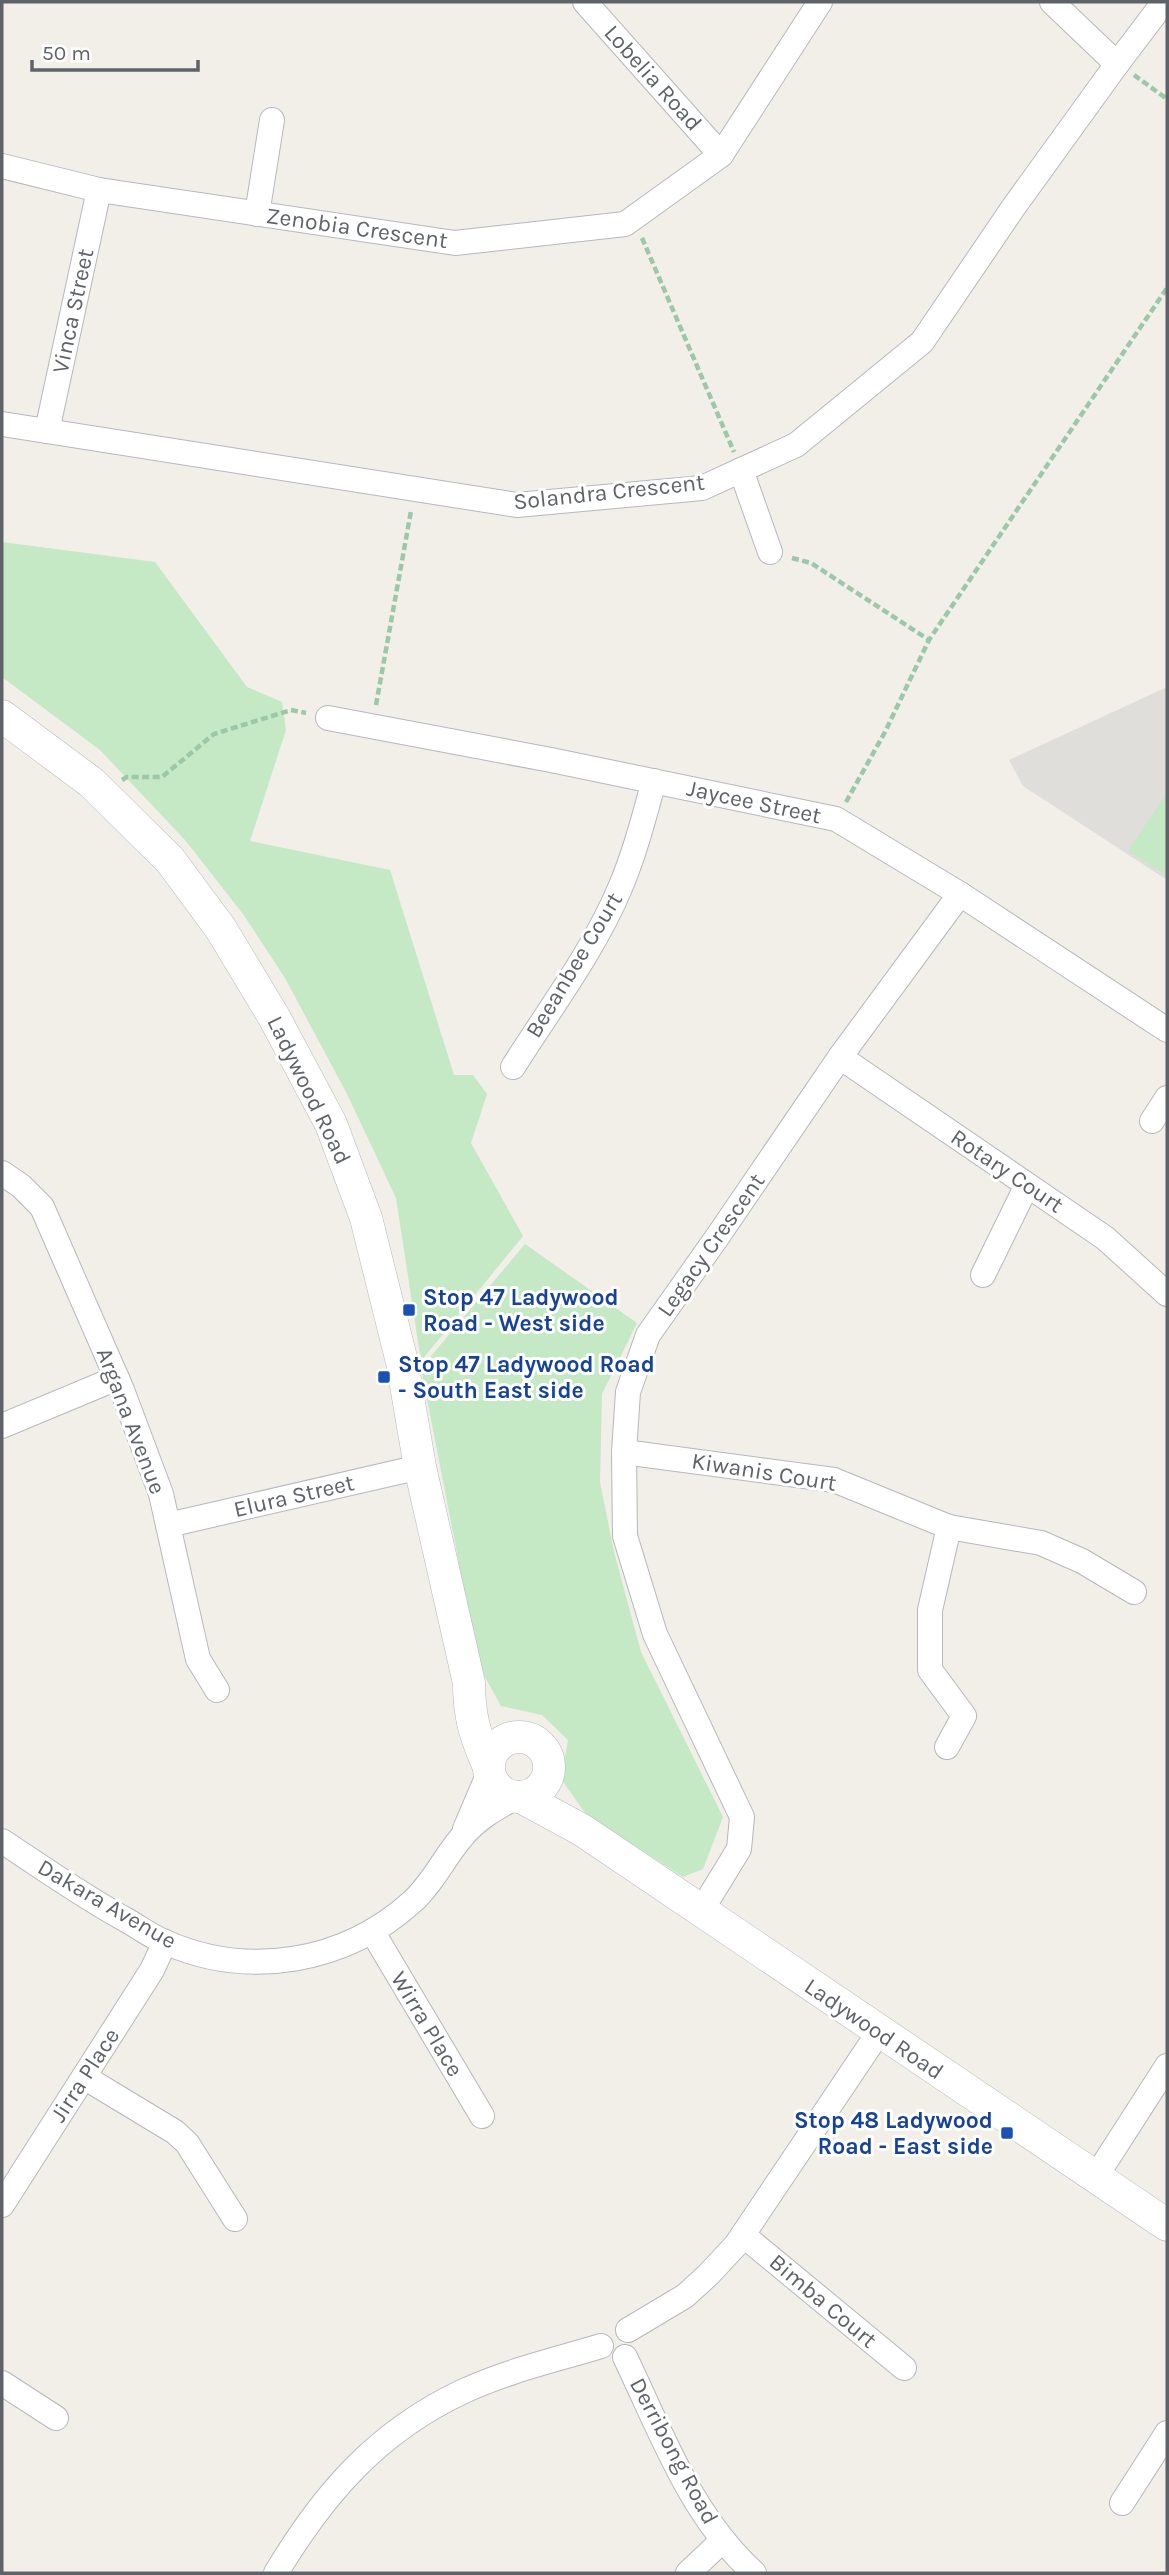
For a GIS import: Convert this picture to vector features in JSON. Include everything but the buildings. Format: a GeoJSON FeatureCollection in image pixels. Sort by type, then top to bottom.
{"type":"FeatureCollection","features":[{"type":"Feature","properties":{"kind":"street","name":"Lobelia Road"},"geometry":{"type":"LineString","coordinates":[[585,2],[721,155]]}},
{"type":"Feature","properties":{"kind":"street","name":"Zenobia Crescent"},"geometry":{"type":"LineString","coordinates":[[2,166],[99,190],[455,243],[625,224],[721,155],[820,2]]}},
{"type":"Feature","properties":{"kind":"street"},"geometry":{"type":"LineString","coordinates":[[1052,2],[1116,64]]}},
{"type":"Feature","properties":{"kind":"street","name":"Solandra Crescent"},"geometry":{"type":"LineString","coordinates":[[2,424],[517,505],[702,488],[796,445],[922,342],[1013,208],[1164,2]]}},
{"type":"Feature","properties":{"kind":"street"},"geometry":{"type":"LineString","coordinates":[[257,214],[272,120]]}},
{"type":"Feature","properties":{"kind":"street","name":"Vinca Street"},"geometry":{"type":"LineString","coordinates":[[47,431],[99,190]]}},
{"type":"Feature","properties":{"kind":"street"},"geometry":{"type":"LineString","coordinates":[[741,470],[770,552]]}},
{"type":"Feature","properties":{"kind":"street","name":"Ladywood Road"},"geometry":{"type":"LineString","coordinates":[[2,716],[92,783],[170,860],[221,929],[274,1017],[331,1124],[366,1218],[402,1362],[420,1467],[469,1683],[469,1709],[473,1730],[489,1769]]}},
{"type":"Feature","properties":{"kind":"street","name":"Jaycee Street"},"geometry":{"type":"LineString","coordinates":[[328,718],[836,819],[960,894],[1167,1030]]}},
{"type":"Feature","properties":{"kind":"street","name":"Beeanbee Court"},"geometry":{"type":"LineString","coordinates":[[513,1067],[599,930],[620,889],[636,846],[654,781]]}},
{"type":"Feature","properties":{"kind":"street","name":"Legacy Crescent"},"geometry":{"type":"LineString","coordinates":[[701,1911],[739,1849],[742,1817],[655,1633],[625,1536],[624,1452],[628,1392],[648,1335],[840,1057],[960,894]]}},
{"type":"Feature","properties":{"kind":"street","name":"Rotary Court"},"geometry":{"type":"LineString","coordinates":[[840,1057],[1105,1238],[1167,1294]]}},
{"type":"Feature","properties":{"kind":"street"},"geometry":{"type":"LineString","coordinates":[[1152,1121],[1167,1098]]}},
{"type":"Feature","properties":{"kind":"street","name":"Argana Avenue"},"geometry":{"type":"LineString","coordinates":[[2,1173],[21,1186],[42,1207],[117,1378],[161,1494],[198,1659],[217,1690]]}},
{"type":"Feature","properties":{"kind":"street"},"geometry":{"type":"LineString","coordinates":[[983,1275],[1027,1185]]}},
{"type":"Feature","properties":{"kind":"street"},"geometry":{"type":"LineString","coordinates":[[2,1426],[117,1378]]}},
{"type":"Feature","properties":{"kind":"street","name":"Kiwanis Court"},"geometry":{"type":"LineString","coordinates":[[624,1452],[834,1480],[949,1527],[1041,1543],[1082,1561],[1134,1592]]}},
{"type":"Feature","properties":{"kind":"street","name":"Elura Street"},"geometry":{"type":"LineString","coordinates":[[168,1525],[420,1467]]}},
{"type":"Feature","properties":{"kind":"street"},"geometry":{"type":"LineString","coordinates":[[947,1747],[964,1716],[930,1670],[930,1610],[949,1527]]}},
{"type":"Feature","properties":{"kind":"street","name":"Ladywood Road"},"geometry":{"type":"LineString","coordinates":[[469,1683],[481,1706],[524,1736]]}},
{"type":"Feature","properties":{"kind":"street"},"geometry":{"type":"LineString","coordinates":[[513,1736],[524,1736],[542,1746],[550,1766],[542,1786],[533,1794],[519,1797],[501,1792],[491,1780],[489,1769],[496,1746],[513,1736]]}},
{"type":"Feature","properties":{"kind":"street","name":"Dakara Avenue"},"geometry":{"type":"LineString","coordinates":[[462,1837],[489,1769]]}},
{"type":"Feature","properties":{"kind":"street","name":"Ladywood Road"},"geometry":{"type":"LineString","coordinates":[[548,1776],[582,1830]]}},
{"type":"Feature","properties":{"kind":"street","name":"Ladywood Road"},"geometry":{"type":"LineString","coordinates":[[519,1797],[582,1830],[1167,2225]]}},
{"type":"Feature","properties":{"kind":"street","name":"Dakara Avenue"},"geometry":{"type":"LineString","coordinates":[[2,1841],[113,1913],[165,1942],[219,1960],[266,1964],[321,1954],[372,1931],[414,1900],[462,1837],[486,1814],[519,1797]]}},
{"type":"Feature","properties":{"kind":"street","name":"Wirra Place"},"geometry":{"type":"LineString","coordinates":[[372,1931],[482,2116]]}},
{"type":"Feature","properties":{"kind":"street","name":"Jirra Place"},"geometry":{"type":"LineString","coordinates":[[2,2204],[152,1970],[165,1942]]}},
{"type":"Feature","properties":{"kind":"street"},"geometry":{"type":"LineString","coordinates":[[628,2330],[685,2296],[709,2274],[743,2235],[880,2032]]}},
{"type":"Feature","properties":{"kind":"street"},"geometry":{"type":"LineString","coordinates":[[1095,2178],[1167,2066]]}},
{"type":"Feature","properties":{"kind":"street"},"geometry":{"type":"LineString","coordinates":[[84,2077],[175,2132],[187,2143],[235,2218]]}},
{"type":"Feature","properties":{"kind":"street","name":"Bimba Court"},"geometry":{"type":"LineString","coordinates":[[743,2235],[904,2368]]}},
{"type":"Feature","properties":{"kind":"street"},"geometry":{"type":"LineString","coordinates":[[615,2326],[628,2330],[633,2340],[630,2352],[619,2359],[607,2356],[601,2347],[604,2332],[615,2326]]}},
{"type":"Feature","properties":{"kind":"street"},"geometry":{"type":"LineString","coordinates":[[276,2573],[330,2492],[368,2454],[415,2418],[464,2391],[504,2375],[601,2347]]}},
{"type":"Feature","properties":{"kind":"street","name":"Derribong Road"},"geometry":{"type":"LineString","coordinates":[[625,2357],[704,2515],[734,2555],[754,2573]]}},
{"type":"Feature","properties":{"kind":"street"},"geometry":{"type":"LineString","coordinates":[[2,2383],[56,2418]]}},
{"type":"Feature","properties":{"kind":"street"},"geometry":{"type":"LineString","coordinates":[[1122,2503],[1167,2433]]}},
{"type":"Feature","properties":{"kind":"street"},"geometry":{"type":"LineString","coordinates":[[688,2573],[723,2540]]}},
{"type":"Feature","properties":{"kind":"path"},"geometry":{"type":"LineString","coordinates":[[1116,64],[1167,99]]}},
{"type":"Feature","properties":{"kind":"path"},"geometry":{"type":"LineString","coordinates":[[634,218],[741,470]]}},
{"type":"Feature","properties":{"kind":"path"},"geometry":{"type":"LineString","coordinates":[[836,819],[885,732],[929,640],[1167,288]]}},
{"type":"Feature","properties":{"kind":"path"},"geometry":{"type":"LineString","coordinates":[[372,727],[415,489]]}},
{"type":"Feature","properties":{"kind":"path"},"geometry":{"type":"LineString","coordinates":[[770,552],[811,562],[929,640]]}},
{"type":"Feature","properties":{"kind":"path"},"geometry":{"type":"LineString","coordinates":[[104,794],[127,777],[162,777],[214,734],[291,710],[328,718]]}},
{"type":"Feature","properties":{"kind":"shaded area"},"geometry":{"type":"Polygon","coordinates":[[[1167,687],[1167,880],[1023,786],[1009,760],[1167,687]]]}},
{"type":"Feature","properties":{"kind":"green space"},"geometry":{"type":"Polygon","coordinates":[[[2,542],[155,562],[247,687],[282,702],[286,730],[250,841],[390,870],[454,1075],[473,1075],[487,1094],[471,1143],[523,1236],[421,1361],[396,1198],[347,1094],[285,978],[243,914],[185,840],[100,750],[2,677],[2,542]]]}},
{"type":"Feature","properties":{"kind":"green space"},"geometry":{"type":"Polygon","coordinates":[[[1167,793],[1167,876],[1128,851],[1167,793]]]}},
{"type":"Feature","properties":{"kind":"green space"},"geometry":{"type":"Polygon","coordinates":[[[525,1244],[637,1323],[602,1394],[600,1482],[614,1552],[641,1652],[723,1817],[703,1869],[683,1877],[586,1814],[561,1779],[568,1740],[542,1715],[501,1706],[479,1666],[421,1368],[525,1244]]]}},
{"type":"Feature","properties":{"kind":"place","name":"Stop 47 Ladywood Road - West side"},"geometry":{"type":"Point","coordinates":[409,1310]}},
{"type":"Feature","properties":{"kind":"place","name":"Stop 47 Ladywood Road - South East side"},"geometry":{"type":"Point","coordinates":[384,1377]}},
{"type":"Feature","properties":{"kind":"place","name":"Stop 48 Ladywood Road - East side"},"geometry":{"type":"Point","coordinates":[1007,2133]}}]}
